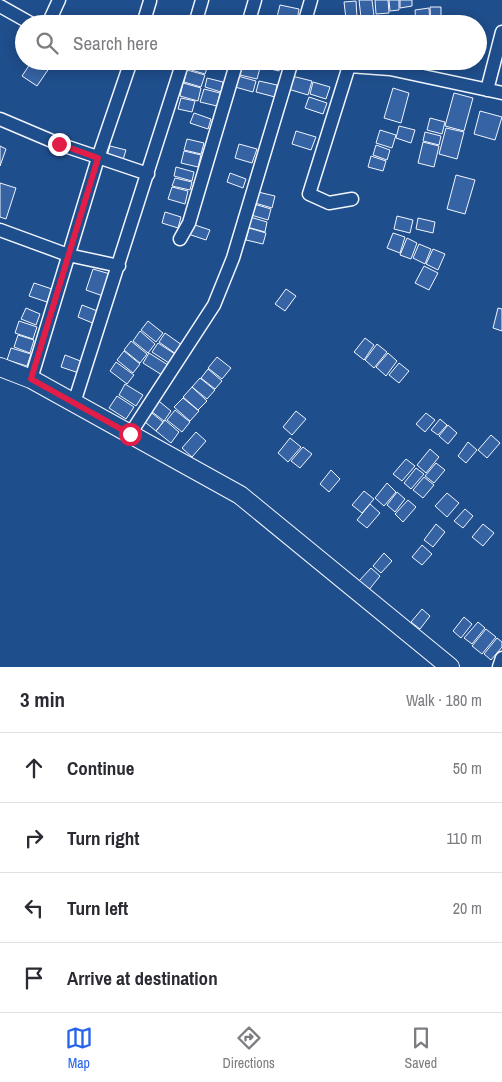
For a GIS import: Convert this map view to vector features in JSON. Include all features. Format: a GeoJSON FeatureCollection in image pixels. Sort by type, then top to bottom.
{"type":"FeatureCollection","features":[{"type":"Feature","properties":{"kind":"street"},"geometry":{"type":"LineString","coordinates":[[52,15],[59,0]]}},
{"type":"Feature","properties":{"kind":"street"},"geometry":{"type":"LineString","coordinates":[[198,15],[202,0]]}},
{"type":"Feature","properties":{"kind":"street"},"geometry":{"type":"LineString","coordinates":[[251,15],[255,0]]}},
{"type":"Feature","properties":{"kind":"street"},"geometry":{"type":"LineString","coordinates":[[307,15],[311,0]]}},
{"type":"Feature","properties":{"kind":"street"},"geometry":{"type":"LineString","coordinates":[[146,15],[150,1]]}},
{"type":"Feature","properties":{"kind":"street"},"geometry":{"type":"LineString","coordinates":[[0,6],[16,15]]}},
{"type":"Feature","properties":{"kind":"street"},"geometry":{"type":"LineString","coordinates":[[487,90],[502,32]]}},
{"type":"Feature","properties":{"kind":"street"},"geometry":{"type":"LineString","coordinates":[[31,379],[98,158],[128,70]]}},
{"type":"Feature","properties":{"kind":"street"},"geometry":{"type":"LineString","coordinates":[[74,403],[180,70]]}},
{"type":"Feature","properties":{"kind":"street"},"geometry":{"type":"LineString","coordinates":[[180,239],[189,223],[234,70]]}},
{"type":"Feature","properties":{"kind":"street"},"geometry":{"type":"LineString","coordinates":[[130,434],[214,305],[233,258],[289,70]]}},
{"type":"Feature","properties":{"kind":"street"},"geometry":{"type":"LineString","coordinates":[[348,70],[309,194],[329,203],[352,199]]}},
{"type":"Feature","properties":{"kind":"street"},"geometry":{"type":"LineString","coordinates":[[395,70],[502,93]]}},
{"type":"Feature","properties":{"kind":"street"},"geometry":{"type":"LineString","coordinates":[[0,119],[59,144],[148,174]]}},
{"type":"Feature","properties":{"kind":"street"},"geometry":{"type":"LineString","coordinates":[[0,230],[68,255],[119,266]]}},
{"type":"Feature","properties":{"kind":"street"},"geometry":{"type":"LineString","coordinates":[[0,367],[31,379],[240,495],[450,667]]}},
{"type":"Feature","properties":{"kind":"street"},"geometry":{"type":"LineString","coordinates":[[500,667],[502,658]]}},
{"type":"Feature","properties":{"kind":"building"},"geometry":{"type":"Polygon","coordinates":[[[359,0],[372,0],[374,15],[361,15],[359,0]]]}},
{"type":"Feature","properties":{"kind":"building"},"geometry":{"type":"Polygon","coordinates":[[[375,0],[388,0],[389,13],[376,14],[375,0]]]}},
{"type":"Feature","properties":{"kind":"building"},"geometry":{"type":"Polygon","coordinates":[[[389,0],[399,0],[399,10],[390,11],[389,0]]]}},
{"type":"Feature","properties":{"kind":"building"},"geometry":{"type":"Polygon","coordinates":[[[400,0],[412,0],[412,6],[400,8],[400,0]]]}},
{"type":"Feature","properties":{"kind":"building"},"geometry":{"type":"Polygon","coordinates":[[[356,1],[357,15],[346,15],[344,2],[356,1]]]}},
{"type":"Feature","properties":{"kind":"building"},"geometry":{"type":"Polygon","coordinates":[[[280,5],[299,9],[298,15],[278,15],[280,5]]]}},
{"type":"Feature","properties":{"kind":"building"},"geometry":{"type":"Polygon","coordinates":[[[430,7],[441,7],[441,15],[430,15],[430,7]]]}},
{"type":"Feature","properties":{"kind":"building"},"geometry":{"type":"Polygon","coordinates":[[[429,8],[429,15],[415,15],[415,10],[429,8]]]}},
{"type":"Feature","properties":{"kind":"building"},"geometry":{"type":"Polygon","coordinates":[[[26,70],[48,70],[37,86],[22,76],[26,70]]]}},
{"type":"Feature","properties":{"kind":"building"},"geometry":{"type":"Polygon","coordinates":[[[187,70],[205,75],[201,87],[184,82],[187,70]]]}},
{"type":"Feature","properties":{"kind":"building"},"geometry":{"type":"Polygon","coordinates":[[[191,70],[206,70],[205,74],[191,70]]]}},
{"type":"Feature","properties":{"kind":"building"},"geometry":{"type":"Polygon","coordinates":[[[241,70],[259,70],[257,79],[240,75],[241,70]]]}},
{"type":"Feature","properties":{"kind":"building"},"geometry":{"type":"Polygon","coordinates":[[[238,76],[256,81],[253,92],[235,87],[238,76]]]}},
{"type":"Feature","properties":{"kind":"building"},"geometry":{"type":"Polygon","coordinates":[[[292,76],[312,81],[308,95],[288,89],[292,76]]]}},
{"type":"Feature","properties":{"kind":"building"},"geometry":{"type":"Polygon","coordinates":[[[207,78],[223,82],[221,92],[205,87],[207,78]]]}},
{"type":"Feature","properties":{"kind":"building"},"geometry":{"type":"Polygon","coordinates":[[[259,81],[277,85],[275,97],[256,92],[259,81]]]}},
{"type":"Feature","properties":{"kind":"building"},"geometry":{"type":"Polygon","coordinates":[[[313,82],[330,87],[326,99],[310,94],[313,82]]]}},
{"type":"Feature","properties":{"kind":"building"},"geometry":{"type":"Polygon","coordinates":[[[183,83],[201,88],[198,101],[180,96],[183,83]]]}},
{"type":"Feature","properties":{"kind":"building"},"geometry":{"type":"Polygon","coordinates":[[[393,88],[409,93],[401,123],[384,118],[393,88]]]}},
{"type":"Feature","properties":{"kind":"building"},"geometry":{"type":"Polygon","coordinates":[[[204,89],[220,93],[217,106],[200,102],[204,89]]]}},
{"type":"Feature","properties":{"kind":"building"},"geometry":{"type":"Polygon","coordinates":[[[454,93],[473,98],[464,131],[445,126],[454,93]]]}},
{"type":"Feature","properties":{"kind":"building"},"geometry":{"type":"Polygon","coordinates":[[[309,97],[327,103],[323,114],[305,108],[309,97]]]}},
{"type":"Feature","properties":{"kind":"building"},"geometry":{"type":"Polygon","coordinates":[[[181,98],[195,101],[192,112],[178,109],[181,98]]]}},
{"type":"Feature","properties":{"kind":"building"},"geometry":{"type":"Polygon","coordinates":[[[480,111],[502,117],[495,140],[474,134],[480,111]]]}},
{"type":"Feature","properties":{"kind":"building"},"geometry":{"type":"Polygon","coordinates":[[[194,113],[211,119],[208,129],[190,123],[194,113]]]}},
{"type":"Feature","properties":{"kind":"building"},"geometry":{"type":"Polygon","coordinates":[[[430,118],[445,122],[442,134],[427,130],[430,118]]]}},
{"type":"Feature","properties":{"kind":"building"},"geometry":{"type":"Polygon","coordinates":[[[399,126],[415,130],[411,143],[396,138],[399,126]]]}},
{"type":"Feature","properties":{"kind":"building"},"geometry":{"type":"Polygon","coordinates":[[[446,128],[464,132],[457,159],[439,154],[446,128]]]}},
{"type":"Feature","properties":{"kind":"building"},"geometry":{"type":"Polygon","coordinates":[[[380,130],[396,135],[392,148],[376,143],[380,130]]]}},
{"type":"Feature","properties":{"kind":"building"},"geometry":{"type":"Polygon","coordinates":[[[296,131],[316,137],[311,150],[292,144],[296,131]]]}},
{"type":"Feature","properties":{"kind":"building"},"geometry":{"type":"Polygon","coordinates":[[[425,132],[441,136],[439,145],[423,141],[425,132]]]}},
{"type":"Feature","properties":{"kind":"building"},"geometry":{"type":"Polygon","coordinates":[[[187,139],[204,143],[201,154],[184,150],[187,139]]]}},
{"type":"Feature","properties":{"kind":"building"},"geometry":{"type":"Polygon","coordinates":[[[423,142],[439,146],[434,167],[418,163],[423,142]]]}},
{"type":"Feature","properties":{"kind":"building"},"geometry":{"type":"Polygon","coordinates":[[[239,144],[257,149],[252,163],[235,158],[239,144]]]}},
{"type":"Feature","properties":{"kind":"building"},"geometry":{"type":"Polygon","coordinates":[[[376,145],[390,150],[387,160],[373,155],[376,145]]]}},
{"type":"Feature","properties":{"kind":"building"},"geometry":{"type":"Polygon","coordinates":[[[0,146],[6,149],[0,166],[0,146]]]}},
{"type":"Feature","properties":{"kind":"building"},"geometry":{"type":"Polygon","coordinates":[[[110,146],[126,150],[122,163],[106,159],[110,146]]]}},
{"type":"Feature","properties":{"kind":"building"},"geometry":{"type":"Polygon","coordinates":[[[184,151],[201,155],[198,167],[181,163],[184,151]]]}},
{"type":"Feature","properties":{"kind":"building"},"geometry":{"type":"Polygon","coordinates":[[[371,156],[386,161],[383,171],[368,167],[371,156]]]}},
{"type":"Feature","properties":{"kind":"building"},"geometry":{"type":"Polygon","coordinates":[[[176,167],[194,172],[192,181],[174,176],[176,167]]]}},
{"type":"Feature","properties":{"kind":"building"},"geometry":{"type":"Polygon","coordinates":[[[230,173],[246,179],[243,188],[227,182],[230,173]]]}},
{"type":"Feature","properties":{"kind":"building"},"geometry":{"type":"Polygon","coordinates":[[[456,175],[475,180],[465,214],[447,209],[456,175]]]}},
{"type":"Feature","properties":{"kind":"building"},"geometry":{"type":"Polygon","coordinates":[[[175,178],[192,182],[190,190],[172,186],[175,178]]]}},
{"type":"Feature","properties":{"kind":"building"},"geometry":{"type":"Polygon","coordinates":[[[0,183],[16,188],[6,219],[0,217],[0,183]]]}},
{"type":"Feature","properties":{"kind":"building"},"geometry":{"type":"Polygon","coordinates":[[[172,187],[188,191],[185,204],[168,199],[172,187]]]}},
{"type":"Feature","properties":{"kind":"building"},"geometry":{"type":"Polygon","coordinates":[[[258,192],[275,196],[272,208],[255,203],[258,192]]]}},
{"type":"Feature","properties":{"kind":"building"},"geometry":{"type":"Polygon","coordinates":[[[254,204],[271,209],[268,220],[251,215],[254,204]]]}},
{"type":"Feature","properties":{"kind":"building"},"geometry":{"type":"Polygon","coordinates":[[[165,212],[181,217],[178,228],[162,223],[165,212]]]}},
{"type":"Feature","properties":{"kind":"building"},"geometry":{"type":"Polygon","coordinates":[[[397,216],[413,220],[410,233],[394,229],[397,216]]]}},
{"type":"Feature","properties":{"kind":"building"},"geometry":{"type":"Polygon","coordinates":[[[250,217],[267,222],[265,232],[247,227],[250,217]]]}},
{"type":"Feature","properties":{"kind":"building"},"geometry":{"type":"Polygon","coordinates":[[[418,218],[435,222],[433,233],[416,229],[418,218]]]}},
{"type":"Feature","properties":{"kind":"building"},"geometry":{"type":"Polygon","coordinates":[[[192,224],[210,230],[206,240],[188,234],[192,224]]]}},
{"type":"Feature","properties":{"kind":"building"},"geometry":{"type":"Polygon","coordinates":[[[249,228],[266,233],[263,244],[246,240],[249,228]]]}},
{"type":"Feature","properties":{"kind":"building"},"geometry":{"type":"Polygon","coordinates":[[[393,233],[405,237],[400,253],[387,248],[393,233]]]}},
{"type":"Feature","properties":{"kind":"building"},"geometry":{"type":"Polygon","coordinates":[[[407,238],[417,243],[411,259],[400,255],[407,238]]]}},
{"type":"Feature","properties":{"kind":"building"},"geometry":{"type":"Polygon","coordinates":[[[419,244],[431,249],[425,264],[413,258],[419,244]]]}},
{"type":"Feature","properties":{"kind":"building"},"geometry":{"type":"Polygon","coordinates":[[[433,249],[445,254],[438,270],[426,264],[433,249]]]}},
{"type":"Feature","properties":{"kind":"building"},"geometry":{"type":"Polygon","coordinates":[[[424,266],[438,273],[429,290],[415,283],[424,266]]]}},
{"type":"Feature","properties":{"kind":"building"},"geometry":{"type":"Polygon","coordinates":[[[93,269],[110,274],[103,296],[86,290],[93,269]]]}},
{"type":"Feature","properties":{"kind":"building"},"geometry":{"type":"Polygon","coordinates":[[[34,283],[52,289],[47,302],[29,296],[34,283]]]}},
{"type":"Feature","properties":{"kind":"building"},"geometry":{"type":"Polygon","coordinates":[[[286,289],[296,296],[285,311],[275,304],[286,289]]]}},
{"type":"Feature","properties":{"kind":"building"},"geometry":{"type":"Polygon","coordinates":[[[82,305],[100,312],[95,324],[78,317],[82,305]]]}},
{"type":"Feature","properties":{"kind":"building"},"geometry":{"type":"Polygon","coordinates":[[[26,308],[40,314],[36,325],[21,319],[26,308]]]}},
{"type":"Feature","properties":{"kind":"building"},"geometry":{"type":"Polygon","coordinates":[[[498,308],[502,309],[502,331],[493,328],[498,308]]]}},
{"type":"Feature","properties":{"kind":"building"},"geometry":{"type":"Polygon","coordinates":[[[19,321],[37,327],[33,339],[15,333],[19,321]]]}},
{"type":"Feature","properties":{"kind":"building"},"geometry":{"type":"Polygon","coordinates":[[[148,321],[163,333],[156,342],[141,330],[148,321]]]}},
{"type":"Feature","properties":{"kind":"building"},"geometry":{"type":"Polygon","coordinates":[[[140,331],[155,344],[148,353],[133,341],[140,331]]]}},
{"type":"Feature","properties":{"kind":"building"},"geometry":{"type":"Polygon","coordinates":[[[165,333],[182,345],[176,354],[159,342],[165,333]]]}},
{"type":"Feature","properties":{"kind":"building"},"geometry":{"type":"Polygon","coordinates":[[[18,335],[34,340],[30,353],[14,347],[18,335]]]}},
{"type":"Feature","properties":{"kind":"building"},"geometry":{"type":"Polygon","coordinates":[[[365,338],[374,345],[364,360],[354,352],[365,338]]]}},
{"type":"Feature","properties":{"kind":"building"},"geometry":{"type":"Polygon","coordinates":[[[131,341],[147,354],[140,363],[124,350],[131,341]]]}},
{"type":"Feature","properties":{"kind":"building"},"geometry":{"type":"Polygon","coordinates":[[[158,343],[175,354],[169,363],[152,352],[158,343]]]}},
{"type":"Feature","properties":{"kind":"building"},"geometry":{"type":"Polygon","coordinates":[[[377,344],[387,352],[374,368],[365,360],[377,344]]]}},
{"type":"Feature","properties":{"kind":"building"},"geometry":{"type":"Polygon","coordinates":[[[11,348],[31,354],[27,366],[7,360],[11,348]]]}},
{"type":"Feature","properties":{"kind":"building"},"geometry":{"type":"Polygon","coordinates":[[[124,351],[140,364],[133,373],[117,360],[124,351]]]}},
{"type":"Feature","properties":{"kind":"building"},"geometry":{"type":"Polygon","coordinates":[[[149,353],[168,365],[162,375],[143,363],[149,353]]]}},
{"type":"Feature","properties":{"kind":"building"},"geometry":{"type":"Polygon","coordinates":[[[388,353],[397,361],[386,376],[376,367],[388,353]]]}},
{"type":"Feature","properties":{"kind":"building"},"geometry":{"type":"Polygon","coordinates":[[[65,355],[83,362],[79,373],[61,367],[65,355]]]}},
{"type":"Feature","properties":{"kind":"building"},"geometry":{"type":"Polygon","coordinates":[[[217,357],[231,368],[222,379],[208,368],[217,357]]]}},
{"type":"Feature","properties":{"kind":"building"},"geometry":{"type":"Polygon","coordinates":[[[116,362],[134,375],[127,384],[110,371],[116,362]]]}},
{"type":"Feature","properties":{"kind":"building"},"geometry":{"type":"Polygon","coordinates":[[[399,363],[409,371],[399,383],[389,375],[399,363]]]}},
{"type":"Feature","properties":{"kind":"building"},"geometry":{"type":"Polygon","coordinates":[[[208,369],[222,381],[215,389],[201,378],[208,369]]]}},
{"type":"Feature","properties":{"kind":"building"},"geometry":{"type":"Polygon","coordinates":[[[200,378],[215,390],[207,399],[192,387],[200,378]]]}},
{"type":"Feature","properties":{"kind":"building"},"geometry":{"type":"Polygon","coordinates":[[[125,384],[143,395],[136,406],[119,395],[125,384]]]}},
{"type":"Feature","properties":{"kind":"building"},"geometry":{"type":"Polygon","coordinates":[[[192,387],[207,401],[198,410],[183,397],[192,387]]]}},
{"type":"Feature","properties":{"kind":"building"},"geometry":{"type":"Polygon","coordinates":[[[117,396],[134,407],[126,419],[109,408],[117,396]]]}},
{"type":"Feature","properties":{"kind":"building"},"geometry":{"type":"Polygon","coordinates":[[[155,398],[171,411],[164,421],[147,408],[155,398]]]}},
{"type":"Feature","properties":{"kind":"building"},"geometry":{"type":"Polygon","coordinates":[[[183,398],[199,411],[190,421],[174,407],[183,398]]]}},
{"type":"Feature","properties":{"kind":"building"},"geometry":{"type":"Polygon","coordinates":[[[147,409],[163,422],[156,431],[140,418],[147,409]]]}},
{"type":"Feature","properties":{"kind":"building"},"geometry":{"type":"Polygon","coordinates":[[[175,410],[190,422],[182,432],[167,420],[175,410]]]}},
{"type":"Feature","properties":{"kind":"building"},"geometry":{"type":"Polygon","coordinates":[[[296,411],[306,419],[292,435],[283,427],[296,411]]]}},
{"type":"Feature","properties":{"kind":"building"},"geometry":{"type":"Polygon","coordinates":[[[426,413],[435,420],[425,432],[416,424],[426,413]]]}},
{"type":"Feature","properties":{"kind":"building"},"geometry":{"type":"Polygon","coordinates":[[[440,419],[447,425],[438,435],[431,430],[440,419]]]}},
{"type":"Feature","properties":{"kind":"building"},"geometry":{"type":"Polygon","coordinates":[[[165,420],[179,432],[171,443],[156,431],[165,420]]]}},
{"type":"Feature","properties":{"kind":"building"},"geometry":{"type":"Polygon","coordinates":[[[448,425],[457,433],[448,444],[439,436],[448,425]]]}},
{"type":"Feature","properties":{"kind":"building"},"geometry":{"type":"Polygon","coordinates":[[[196,432],[206,441],[192,457],[182,448],[196,432]]]}},
{"type":"Feature","properties":{"kind":"building"},"geometry":{"type":"Polygon","coordinates":[[[491,435],[500,443],[487,458],[478,450],[491,435]]]}},
{"type":"Feature","properties":{"kind":"building"},"geometry":{"type":"Polygon","coordinates":[[[290,438],[301,447],[288,462],[278,453],[290,438]]]}},
{"type":"Feature","properties":{"kind":"building"},"geometry":{"type":"Polygon","coordinates":[[[468,442],[477,450],[466,463],[458,456],[468,442]]]}},
{"type":"Feature","properties":{"kind":"building"},"geometry":{"type":"Polygon","coordinates":[[[303,447],[312,454],[300,468],[291,461],[303,447]]]}},
{"type":"Feature","properties":{"kind":"building"},"geometry":{"type":"Polygon","coordinates":[[[430,449],[439,457],[426,473],[417,465],[430,449]]]}},
{"type":"Feature","properties":{"kind":"building"},"geometry":{"type":"Polygon","coordinates":[[[406,459],[415,466],[402,481],[393,474],[406,459]]]}},
{"type":"Feature","properties":{"kind":"building"},"geometry":{"type":"Polygon","coordinates":[[[436,463],[445,470],[434,483],[425,476],[436,463]]]}},
{"type":"Feature","properties":{"kind":"building"},"geometry":{"type":"Polygon","coordinates":[[[416,468],[424,474],[411,489],[404,483],[416,468]]]}},
{"type":"Feature","properties":{"kind":"building"},"geometry":{"type":"Polygon","coordinates":[[[331,470],[340,479],[329,492],[320,484],[331,470]]]}},
{"type":"Feature","properties":{"kind":"building"},"geometry":{"type":"Polygon","coordinates":[[[424,477],[434,485],[423,498],[413,490],[424,477]]]}},
{"type":"Feature","properties":{"kind":"building"},"geometry":{"type":"Polygon","coordinates":[[[387,483],[396,492],[384,506],[375,498],[387,483]]]}},
{"type":"Feature","properties":{"kind":"building"},"geometry":{"type":"Polygon","coordinates":[[[364,491],[374,499],[362,513],[352,505],[364,491]]]}},
{"type":"Feature","properties":{"kind":"building"},"geometry":{"type":"Polygon","coordinates":[[[397,492],[405,499],[395,512],[387,505],[397,492]]]}},
{"type":"Feature","properties":{"kind":"building"},"geometry":{"type":"Polygon","coordinates":[[[447,493],[459,503],[447,517],[435,506],[447,493]]]}},
{"type":"Feature","properties":{"kind":"building"},"geometry":{"type":"Polygon","coordinates":[[[408,500],[416,507],[403,522],[395,514],[408,500]]]}},
{"type":"Feature","properties":{"kind":"building"},"geometry":{"type":"Polygon","coordinates":[[[370,504],[380,513],[367,528],[357,520],[370,504]]]}},
{"type":"Feature","properties":{"kind":"building"},"geometry":{"type":"Polygon","coordinates":[[[465,509],[473,516],[463,528],[454,521],[465,509]]]}},
{"type":"Feature","properties":{"kind":"building"},"geometry":{"type":"Polygon","coordinates":[[[436,524],[445,532],[433,547],[424,540],[436,524]]]}},
{"type":"Feature","properties":{"kind":"building"},"geometry":{"type":"Polygon","coordinates":[[[483,524],[494,533],[483,546],[472,537],[483,524]]]}},
{"type":"Feature","properties":{"kind":"building"},"geometry":{"type":"Polygon","coordinates":[[[422,545],[432,554],[422,565],[412,557],[422,545]]]}},
{"type":"Feature","properties":{"kind":"building"},"geometry":{"type":"Polygon","coordinates":[[[384,553],[392,561],[381,573],[373,566],[384,553]]]}},
{"type":"Feature","properties":{"kind":"building"},"geometry":{"type":"Polygon","coordinates":[[[371,568],[380,576],[368,591],[358,582],[371,568]]]}},
{"type":"Feature","properties":{"kind":"building"},"geometry":{"type":"Polygon","coordinates":[[[422,609],[430,616],[420,629],[411,622],[422,609]]]}},
{"type":"Feature","properties":{"kind":"building"},"geometry":{"type":"Polygon","coordinates":[[[464,617],[472,624],[461,638],[453,631],[464,617]]]}},
{"type":"Feature","properties":{"kind":"building"},"geometry":{"type":"Polygon","coordinates":[[[478,622],[485,628],[472,644],[464,638],[478,622]]]}},
{"type":"Feature","properties":{"kind":"building"},"geometry":{"type":"Polygon","coordinates":[[[486,629],[496,637],[482,654],[472,646],[486,629]]]}},
{"type":"Feature","properties":{"kind":"building"},"geometry":{"type":"Polygon","coordinates":[[[497,638],[502,642],[502,647],[491,660],[484,654],[497,638]]]}},
{"type":"Feature","properties":{"kind":"route"},"geometry":{"type":"LineString","coordinates":[[59,144],[98,158],[31,379],[130,434]]}}]}
